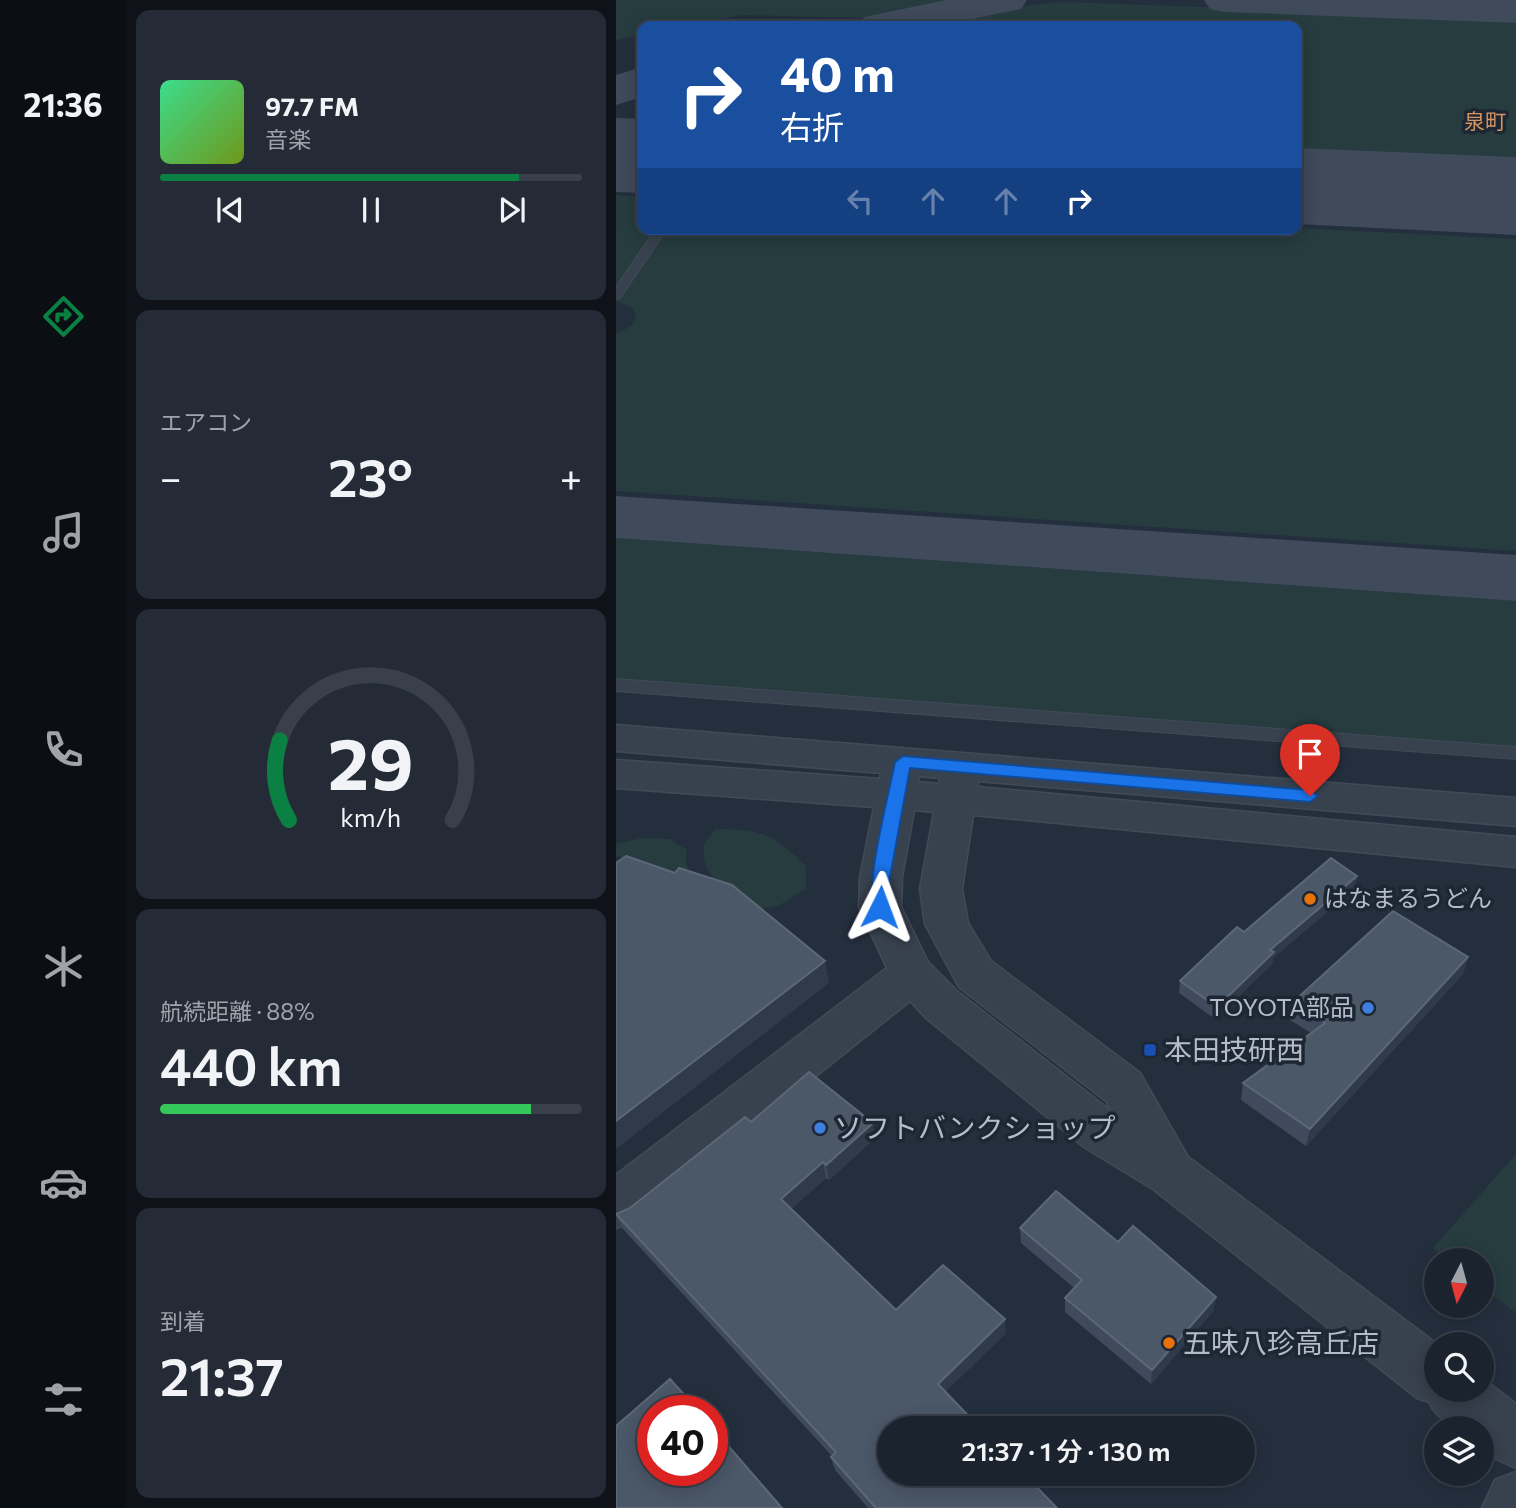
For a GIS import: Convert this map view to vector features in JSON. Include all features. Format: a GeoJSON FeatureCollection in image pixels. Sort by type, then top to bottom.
{"type":"FeatureCollection","features":[{"type":"Feature","properties":{"kind":"street"},"geometry":{"type":"LineString","coordinates":[[616,738],[900,778],[959,783],[1516,812]]}},
{"type":"Feature","properties":{"kind":"street"},"geometry":{"type":"LineString","coordinates":[[616,774],[900,778]]}},
{"type":"Feature","properties":{"kind":"street"},"geometry":{"type":"LineString","coordinates":[[900,778],[881,877],[880,907],[912,974],[942,1005],[1101,1132],[1171,1173],[1424,1368]]}},
{"type":"Feature","properties":{"kind":"street"},"geometry":{"type":"LineString","coordinates":[[959,783],[1516,852]]}},
{"type":"Feature","properties":{"kind":"street"},"geometry":{"type":"LineString","coordinates":[[959,783],[941,888],[947,924],[975,974],[1123,1087],[1171,1173]]}},
{"type":"Feature","properties":{"kind":"street"},"geometry":{"type":"LineString","coordinates":[[616,1205],[912,974]]}},
{"type":"Feature","properties":{"kind":"street"},"geometry":{"type":"LineString","coordinates":[[1468,1402],[1516,1439]]}},
{"type":"Feature","properties":{"kind":"street"},"geometry":{"type":"LineString","coordinates":[[1511,1508],[1516,1501]]}},
{"type":"Feature","properties":{"kind":"lane"},"geometry":{"type":"LineString","coordinates":[[616,295],[658,235]]}},
{"type":"Feature","properties":{"kind":"lane"},"geometry":{"type":"LineString","coordinates":[[616,685],[1516,753]]}},
{"type":"Feature","properties":{"kind":"green space"},"geometry":{"type":"Polygon","coordinates":[[[616,0],[959,0],[862,18],[741,15],[710,21],[637,21],[637,36],[616,40],[616,0]]]}},
{"type":"Feature","properties":{"kind":"green space"},"geometry":{"type":"Polygon","coordinates":[[[1063,2],[1516,18],[1516,159],[1302,149],[1302,21],[949,21],[1014,7],[1063,2]]]}},
{"type":"Feature","properties":{"kind":"green space"},"geometry":{"type":"Polygon","coordinates":[[[616,195],[637,197],[637,235],[653,235],[616,285],[616,195]]]}},
{"type":"Feature","properties":{"kind":"green space"},"geometry":{"type":"Polygon","coordinates":[[[1302,228],[1516,239],[1516,551],[616,491],[616,334],[631,326],[636,315],[632,308],[616,301],[663,235],[1302,235],[1302,228]]]}},
{"type":"Feature","properties":{"kind":"green space"},"geometry":{"type":"Polygon","coordinates":[[[616,538],[1516,601],[1516,749],[616,681],[616,538]]]}},
{"type":"Feature","properties":{"kind":"green space"},"geometry":{"type":"Polygon","coordinates":[[[716,829],[756,832],[775,840],[806,866],[806,888],[782,904],[767,908],[741,899],[723,887],[705,864],[704,844],[716,829]]]}},
{"type":"Feature","properties":{"kind":"green space"},"geometry":{"type":"Polygon","coordinates":[[[642,838],[670,839],[687,850],[686,864],[694,879],[616,856],[616,844],[642,838]]]}},
{"type":"Feature","properties":{"kind":"green space"},"geometry":{"type":"Polygon","coordinates":[[[1516,1154],[1516,1313],[1494,1296],[1494,1248],[1433,1248],[1516,1154]]]}},
{"type":"Feature","properties":{"kind":"building"},"geometry":{"type":"Polygon","coordinates":[[[626,856],[675,873],[679,868],[732,885],[825,961],[616,1121],[616,863],[626,856]]]}},
{"type":"Feature","properties":{"kind":"building"},"geometry":{"type":"Polygon","coordinates":[[[1331,858],[1357,876],[1270,950],[1274,952],[1217,1007],[1180,981],[1237,927],[1244,932],[1331,858]]]}},
{"type":"Feature","properties":{"kind":"building"},"geometry":{"type":"Polygon","coordinates":[[[1393,911],[1468,957],[1310,1129],[1243,1083],[1325,1023],[1293,1002],[1393,911]]]}},
{"type":"Feature","properties":{"kind":"building"},"geometry":{"type":"Polygon","coordinates":[[[809,1072],[873,1123],[826,1165],[823,1162],[781,1199],[896,1310],[943,1265],[1005,1319],[938,1384],[969,1416],[877,1416],[877,1486],[1036,1486],[1057,1508],[876,1508],[831,1457],[836,1452],[616,1214],[630,1208],[745,1117],[751,1122],[809,1072]]]}},
{"type":"Feature","properties":{"kind":"building"},"geometry":{"type":"Polygon","coordinates":[[[1056,1191],[1118,1242],[1133,1226],[1216,1297],[1152,1370],[1065,1298],[1082,1280],[1020,1228],[1056,1191]]]}},
{"type":"Feature","properties":{"kind":"building"},"geometry":{"type":"Polygon","coordinates":[[[670,1379],[684,1395],[652,1395],[670,1379]]]}},
{"type":"Feature","properties":{"kind":"building"},"geometry":{"type":"Polygon","coordinates":[[[637,1408],[637,1486],[728,1486],[728,1446],[782,1508],[616,1508],[616,1426],[637,1408]]]}},
{"type":"Feature","properties":{"kind":"taxiway"},"geometry":{"type":"LineString","coordinates":[[904,21],[1007,0]]}},
{"type":"Feature","properties":{"kind":"taxiway"},"geometry":{"type":"LineString","coordinates":[[1224,0],[1516,11]]}},
{"type":"Feature","properties":{"kind":"taxiway"},"geometry":{"type":"LineString","coordinates":[[616,91],[637,83]]}},
{"type":"Feature","properties":{"kind":"taxiway"},"geometry":{"type":"LineString","coordinates":[[616,153],[636,156]]}},
{"type":"Feature","properties":{"kind":"taxiway"},"geometry":{"type":"LineString","coordinates":[[616,517],[1516,578]]}},
{"type":"Feature","properties":{"kind":"runway"},"geometry":{"type":"LineString","coordinates":[[616,155],[637,156]]}},
{"type":"Feature","properties":{"kind":"runway"},"geometry":{"type":"LineString","coordinates":[[1302,186],[1516,196]]}},
{"type":"Feature","properties":{"kind":"place","name":"はなまるうどん"},"geometry":{"type":"Point","coordinates":[1310,899]}},
{"type":"Feature","properties":{"kind":"place","name":"TOYOTA部品"},"geometry":{"type":"Point","coordinates":[1368,1008]}},
{"type":"Feature","properties":{"kind":"place","name":"本田技研西"},"geometry":{"type":"Point","coordinates":[1150,1050]}},
{"type":"Feature","properties":{"kind":"place","name":"ソフトバンクショップ"},"geometry":{"type":"Point","coordinates":[820,1128]}},
{"type":"Feature","properties":{"kind":"place","name":"五味八珍高丘店"},"geometry":{"type":"Point","coordinates":[1169,1343]}},
{"type":"Feature","properties":{"kind":"district","name":"泉町"},"geometry":{"type":"Point","coordinates":[1485,122]}},
{"type":"Feature","properties":{"kind":"route"},"geometry":{"type":"LineString","coordinates":[[880,907],[886,845],[903,762],[1310,796]]}}]}
